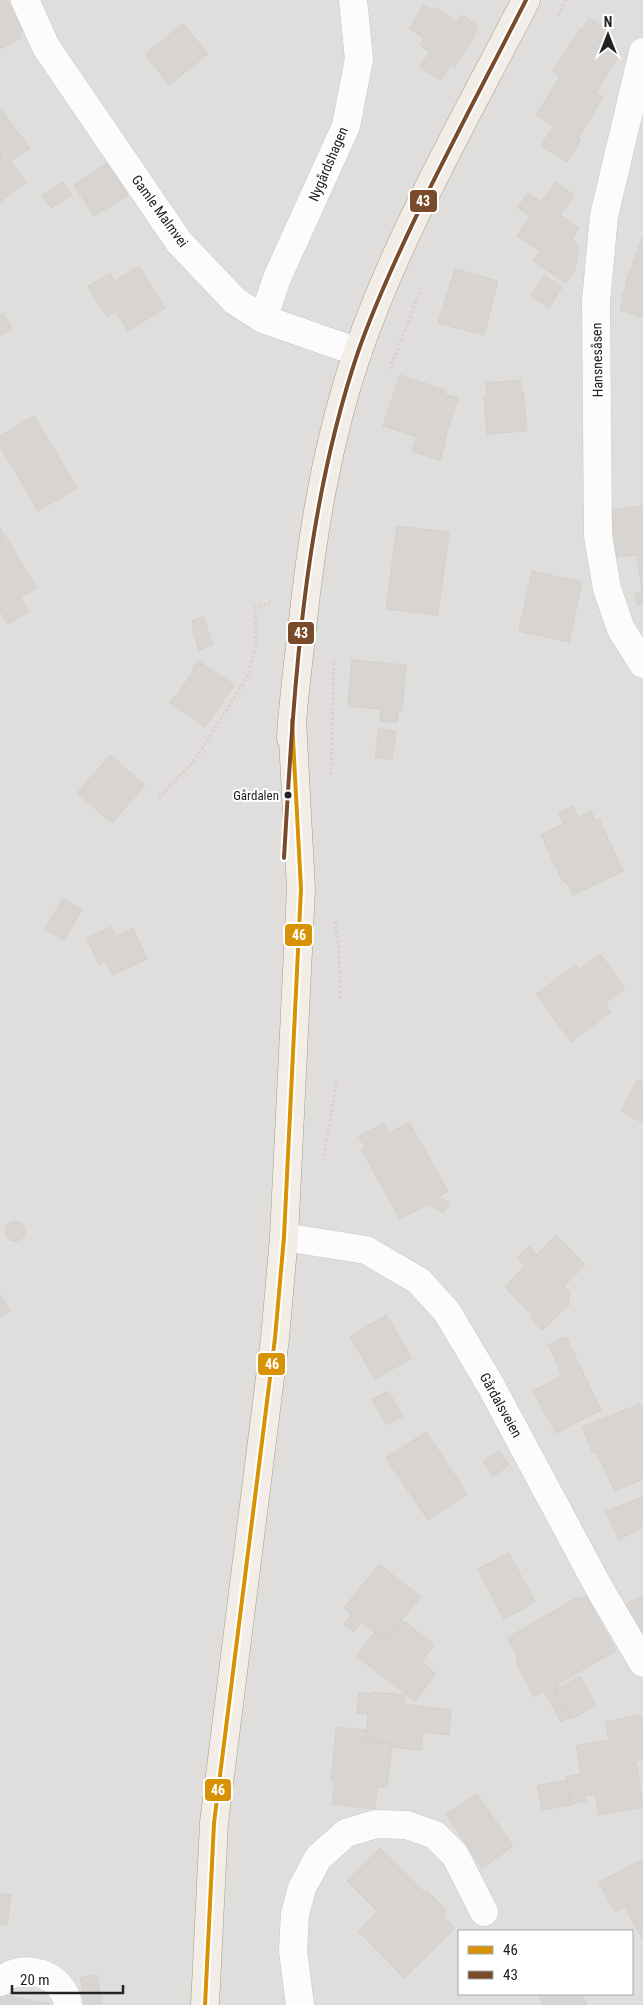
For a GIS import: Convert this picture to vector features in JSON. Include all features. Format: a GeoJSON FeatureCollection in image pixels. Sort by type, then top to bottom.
{"type":"FeatureCollection","features":[{"type":"Feature","properties":{"kind":"main road"},"geometry":{"type":"LineString","coordinates":[[205,2005],[214,1823],[274,1348],[284,1237],[292,1069],[282,890],[292,720],[311,550],[335,431],[358,352],[396,257],[526,0]]}},
{"type":"Feature","properties":{"kind":"street","name":"Gamle Malmvei"},"geometry":{"type":"LineString","coordinates":[[25,0],[46,48],[179,242],[235,302],[263,320],[358,352]]}},
{"type":"Feature","properties":{"kind":"street","name":"Nygårdshagen"},"geometry":{"type":"LineString","coordinates":[[263,320],[277,278],[346,126],[359,59],[353,0]]}},
{"type":"Feature","properties":{"kind":"street","name":"Hansnesåsen"},"geometry":{"type":"LineString","coordinates":[[643,52],[604,216],[596,301],[598,536],[610,597],[621,629],[643,664]]}},
{"type":"Feature","properties":{"kind":"street","name":"Gårdalsveien"},"geometry":{"type":"LineString","coordinates":[[284,1237],[366,1250],[418,1281],[446,1312],[492,1386],[598,1586],[643,1663]]}},
{"type":"Feature","properties":{"kind":"street"},"geometry":{"type":"LineString","coordinates":[[300,2005],[293,1951],[294,1914],[302,1888],[318,1858],[346,1833],[376,1824],[407,1825],[435,1835],[455,1855],[484,1912]]}},
{"type":"Feature","properties":{"kind":"street"},"geometry":{"type":"LineString","coordinates":[[0,1982],[20,1971],[41,1972],[57,1983],[67,1997],[68,2005]]}},
{"type":"Feature","properties":{"kind":"path"},"geometry":{"type":"LineString","coordinates":[[557,17],[566,0]]}},
{"type":"Feature","properties":{"kind":"path"},"geometry":{"type":"LineString","coordinates":[[388,374],[422,286]]}},
{"type":"Feature","properties":{"kind":"path"},"geometry":{"type":"LineString","coordinates":[[159,798],[196,757],[247,677],[256,648],[256,608],[278,598]]}},
{"type":"Feature","properties":{"kind":"path"},"geometry":{"type":"LineString","coordinates":[[330,781],[335,655]]}},
{"type":"Feature","properties":{"kind":"path"},"geometry":{"type":"LineString","coordinates":[[334,915],[339,949],[340,1001]]}},
{"type":"Feature","properties":{"kind":"shaded area"},"geometry":{"type":"Polygon","coordinates":[[[0,0],[643,0],[643,2005],[0,2005],[0,0]]]}},
{"type":"Feature","properties":{"kind":"building"},"geometry":{"type":"Polygon","coordinates":[[[0,0],[7,0],[23,31],[19,33],[21,38],[0,49],[0,0]]]}},
{"type":"Feature","properties":{"kind":"building"},"geometry":{"type":"Polygon","coordinates":[[[424,5],[432,10],[435,7],[457,22],[462,15],[478,26],[474,33],[476,34],[454,68],[451,65],[441,80],[420,67],[430,52],[420,45],[424,38],[409,28],[424,5]]]}},
{"type":"Feature","properties":{"kind":"building"},"geometry":{"type":"Polygon","coordinates":[[[589,18],[611,32],[603,44],[620,54],[596,92],[603,97],[578,138],[581,139],[567,162],[541,146],[554,126],[536,115],[560,77],[552,72],[589,18]]]}},
{"type":"Feature","properties":{"kind":"building"},"geometry":{"type":"Polygon","coordinates":[[[183,24],[208,54],[169,85],[145,54],[183,24]]]}},
{"type":"Feature","properties":{"kind":"building"},"geometry":{"type":"Polygon","coordinates":[[[1,110],[30,148],[11,162],[26,182],[0,202],[1,110]]]}},
{"type":"Feature","properties":{"kind":"building"},"geometry":{"type":"Polygon","coordinates":[[[107,163],[128,195],[94,216],[74,185],[107,163]]]}},
{"type":"Feature","properties":{"kind":"building"},"geometry":{"type":"Polygon","coordinates":[[[63,182],[72,195],[51,208],[42,195],[63,182]]]}},
{"type":"Feature","properties":{"kind":"building"},"geometry":{"type":"Polygon","coordinates":[[[556,182],[574,195],[560,215],[579,228],[572,239],[579,246],[575,270],[566,283],[533,261],[540,251],[517,236],[530,216],[518,208],[528,193],[541,202],[556,182]]]}},
{"type":"Feature","properties":{"kind":"building"},"geometry":{"type":"Polygon","coordinates":[[[643,236],[643,318],[620,310],[624,297],[622,296],[627,285],[625,285],[643,236]]]}},
{"type":"Feature","properties":{"kind":"building"},"geometry":{"type":"Polygon","coordinates":[[[139,266],[165,308],[128,331],[116,311],[107,317],[88,286],[110,273],[115,281],[139,266]]]}},
{"type":"Feature","properties":{"kind":"building"},"geometry":{"type":"Polygon","coordinates":[[[455,269],[498,281],[484,335],[438,323],[455,269]]]}},
{"type":"Feature","properties":{"kind":"building"},"geometry":{"type":"Polygon","coordinates":[[[544,275],[562,287],[549,308],[531,296],[544,275]]]}},
{"type":"Feature","properties":{"kind":"building"},"geometry":{"type":"Polygon","coordinates":[[[3,313],[12,328],[0,336],[0,315],[3,313]]]}},
{"type":"Feature","properties":{"kind":"building"},"geometry":{"type":"Polygon","coordinates":[[[400,375],[445,390],[444,394],[458,398],[440,460],[412,451],[417,437],[383,426],[400,375]]]}},
{"type":"Feature","properties":{"kind":"building"},"geometry":{"type":"Polygon","coordinates":[[[520,380],[527,431],[487,434],[484,395],[487,395],[486,383],[520,380]]]}},
{"type":"Feature","properties":{"kind":"building"},"geometry":{"type":"Polygon","coordinates":[[[34,416],[77,488],[38,511],[0,446],[0,436],[34,416]]]}},
{"type":"Feature","properties":{"kind":"building"},"geometry":{"type":"Polygon","coordinates":[[[643,506],[643,604],[637,605],[635,593],[642,591],[637,555],[617,557],[611,510],[643,506]]]}},
{"type":"Feature","properties":{"kind":"building"},"geometry":{"type":"Polygon","coordinates":[[[397,526],[449,532],[438,615],[386,609],[397,526]]]}},
{"type":"Feature","properties":{"kind":"building"},"geometry":{"type":"Polygon","coordinates":[[[0,528],[37,588],[20,598],[29,612],[8,624],[0,611],[0,528]]]}},
{"type":"Feature","properties":{"kind":"building"},"geometry":{"type":"Polygon","coordinates":[[[532,571],[582,582],[569,642],[519,631],[532,571]]]}},
{"type":"Feature","properties":{"kind":"building"},"geometry":{"type":"Polygon","coordinates":[[[203,617],[213,645],[199,650],[192,628],[194,627],[192,621],[203,617]]]}},
{"type":"Feature","properties":{"kind":"building"},"geometry":{"type":"Polygon","coordinates":[[[352,660],[406,665],[402,711],[398,711],[397,722],[380,721],[381,709],[348,706],[352,660]]]}},
{"type":"Feature","properties":{"kind":"building"},"geometry":{"type":"Polygon","coordinates":[[[198,661],[234,685],[205,727],[170,703],[194,670],[192,669],[198,661]]]}},
{"type":"Feature","properties":{"kind":"building"},"geometry":{"type":"Polygon","coordinates":[[[379,729],[396,731],[392,760],[375,757],[379,729]]]}},
{"type":"Feature","properties":{"kind":"building"},"geometry":{"type":"Polygon","coordinates":[[[110,755],[145,785],[112,823],[77,793],[110,755]]]}},
{"type":"Feature","properties":{"kind":"building"},"geometry":{"type":"Polygon","coordinates":[[[573,806],[578,817],[591,811],[595,821],[599,819],[623,871],[573,895],[566,881],[563,882],[541,835],[563,824],[559,813],[573,806]]]}},
{"type":"Feature","properties":{"kind":"building"},"geometry":{"type":"Polygon","coordinates":[[[63,898],[82,910],[64,940],[45,929],[63,898]]]}},
{"type":"Feature","properties":{"kind":"building"},"geometry":{"type":"Polygon","coordinates":[[[111,927],[115,937],[133,928],[147,959],[112,975],[106,962],[99,965],[87,938],[111,927]]]}},
{"type":"Feature","properties":{"kind":"building"},"geometry":{"type":"Polygon","coordinates":[[[600,954],[625,988],[605,1004],[611,1012],[571,1042],[536,994],[576,965],[579,969],[600,954]]]}},
{"type":"Feature","properties":{"kind":"building"},"geometry":{"type":"Polygon","coordinates":[[[637,1080],[643,1082],[643,1123],[621,1111],[637,1080]]]}},
{"type":"Feature","properties":{"kind":"building"},"geometry":{"type":"Polygon","coordinates":[[[409,1122],[448,1191],[438,1197],[449,1202],[443,1213],[427,1204],[400,1219],[361,1149],[365,1147],[359,1137],[383,1123],[389,1133],[409,1122]]]}},
{"type":"Feature","properties":{"kind":"building"},"geometry":{"type":"Polygon","coordinates":[[[15,1221],[22,1224],[25,1231],[22,1238],[15,1241],[8,1238],[5,1231],[8,1224],[15,1221]]]}},
{"type":"Feature","properties":{"kind":"building"},"geometry":{"type":"Polygon","coordinates":[[[556,1235],[585,1265],[564,1286],[570,1292],[568,1298],[570,1304],[542,1330],[530,1317],[532,1315],[505,1287],[525,1266],[517,1258],[529,1246],[537,1255],[556,1235]]]}},
{"type":"Feature","properties":{"kind":"building"},"geometry":{"type":"Polygon","coordinates":[[[0,1294],[10,1311],[0,1318],[0,1294]]]}},
{"type":"Feature","properties":{"kind":"building"},"geometry":{"type":"Polygon","coordinates":[[[386,1315],[412,1358],[375,1379],[350,1337],[386,1315]]]}},
{"type":"Feature","properties":{"kind":"building"},"geometry":{"type":"Polygon","coordinates":[[[566,1337],[601,1410],[556,1433],[533,1391],[564,1375],[563,1373],[561,1374],[548,1345],[566,1337]]]}},
{"type":"Feature","properties":{"kind":"building"},"geometry":{"type":"Polygon","coordinates":[[[388,1391],[403,1416],[387,1425],[372,1400],[388,1391]]]}},
{"type":"Feature","properties":{"kind":"building"},"geometry":{"type":"Polygon","coordinates":[[[640,1404],[643,1410],[643,1479],[615,1491],[596,1451],[593,1453],[582,1427],[640,1404]]]}},
{"type":"Feature","properties":{"kind":"building"},"geometry":{"type":"Polygon","coordinates":[[[426,1432],[467,1494],[428,1520],[386,1458],[426,1432]]]}},
{"type":"Feature","properties":{"kind":"building"},"geometry":{"type":"Polygon","coordinates":[[[499,1451],[509,1465],[493,1476],[483,1462],[499,1451]]]}},
{"type":"Feature","properties":{"kind":"building"},"geometry":{"type":"Polygon","coordinates":[[[643,1497],[643,1526],[619,1540],[606,1511],[643,1497]]]}},
{"type":"Feature","properties":{"kind":"building"},"geometry":{"type":"Polygon","coordinates":[[[509,1553],[535,1602],[504,1619],[478,1569],[509,1553]]]}},
{"type":"Feature","properties":{"kind":"building"},"geometry":{"type":"Polygon","coordinates":[[[379,1564],[421,1597],[384,1640],[362,1622],[353,1632],[344,1624],[352,1614],[344,1608],[379,1564]]]}},
{"type":"Feature","properties":{"kind":"building"},"geometry":{"type":"Polygon","coordinates":[[[643,1595],[643,1638],[625,1605],[643,1595]]]}},
{"type":"Feature","properties":{"kind":"building"},"geometry":{"type":"Polygon","coordinates":[[[586,1596],[616,1651],[557,1684],[559,1688],[555,1691],[570,1717],[561,1722],[544,1691],[534,1697],[517,1664],[517,1655],[507,1638],[578,1597],[579,1600],[586,1596]]]}},
{"type":"Feature","properties":{"kind":"building"},"geometry":{"type":"Polygon","coordinates":[[[401,1619],[434,1645],[421,1662],[436,1674],[415,1701],[356,1656],[375,1632],[384,1640],[401,1619]]]}},
{"type":"Feature","properties":{"kind":"building"},"geometry":{"type":"Polygon","coordinates":[[[580,1676],[596,1705],[571,1719],[555,1691],[580,1676]]]}},
{"type":"Feature","properties":{"kind":"building"},"geometry":{"type":"Polygon","coordinates":[[[372,1692],[405,1695],[404,1704],[451,1710],[449,1735],[423,1732],[421,1750],[391,1747],[392,1744],[365,1741],[368,1714],[357,1713],[359,1693],[372,1694],[372,1692]]]}},
{"type":"Feature","properties":{"kind":"building"},"geometry":{"type":"Polygon","coordinates":[[[641,1715],[643,1760],[636,1761],[643,1807],[599,1815],[595,1794],[585,1795],[586,1801],[572,1804],[566,1777],[581,1774],[576,1746],[609,1740],[605,1722],[641,1715]]]}},
{"type":"Feature","properties":{"kind":"building"},"geometry":{"type":"Polygon","coordinates":[[[336,1727],[366,1730],[365,1741],[392,1744],[387,1787],[377,1786],[375,1809],[332,1804],[335,1781],[331,1781],[336,1727]]]}},
{"type":"Feature","properties":{"kind":"building"},"geometry":{"type":"Polygon","coordinates":[[[566,1780],[572,1805],[542,1810],[537,1786],[566,1780]]]}},
{"type":"Feature","properties":{"kind":"building"},"geometry":{"type":"Polygon","coordinates":[[[477,1794],[513,1846],[482,1868],[446,1814],[477,1794]]]}},
{"type":"Feature","properties":{"kind":"building"},"geometry":{"type":"Polygon","coordinates":[[[380,1848],[425,1893],[427,1891],[446,1910],[444,1917],[455,1928],[404,1978],[358,1931],[378,1912],[347,1881],[380,1848]]]}},
{"type":"Feature","properties":{"kind":"building"},"geometry":{"type":"Polygon","coordinates":[[[643,1859],[643,1940],[625,1907],[615,1912],[599,1882],[643,1859]]]}},
{"type":"Feature","properties":{"kind":"building"},"geometry":{"type":"Polygon","coordinates":[[[0,1894],[11,1895],[7,1925],[0,1924],[0,1894]]]}},
{"type":"Feature","properties":{"kind":"building"},"geometry":{"type":"Polygon","coordinates":[[[97,1975],[102,2003],[85,2005],[80,1978],[97,1975]]]}},
{"type":"Feature","properties":{"kind":"building"},"geometry":{"type":"Polygon","coordinates":[[[0,1994],[49,2004],[49,2005],[0,2005],[0,1994]]]}},
{"type":"Feature","properties":{"kind":"building"},"geometry":{"type":"Polygon","coordinates":[[[538,1995],[582,1995],[587,2005],[543,2005],[538,1995]]]}},
{"type":"Feature","properties":{"kind":"transit line","name":"43"},"geometry":{"type":"LineString","coordinates":[[284,858],[297,667],[304,603],[313,539],[339,414],[358,352],[390,272],[439,170],[526,0]]}},
{"type":"Feature","properties":{"kind":"transit line","name":"46"},"geometry":{"type":"LineString","coordinates":[[205,2005],[214,1823],[275,1338],[284,1237],[301,889],[292,720]]}},
{"type":"Feature","properties":{"kind":"place","name":"Gårdalen"},"geometry":{"type":"Point","coordinates":[288,795]}}]}
